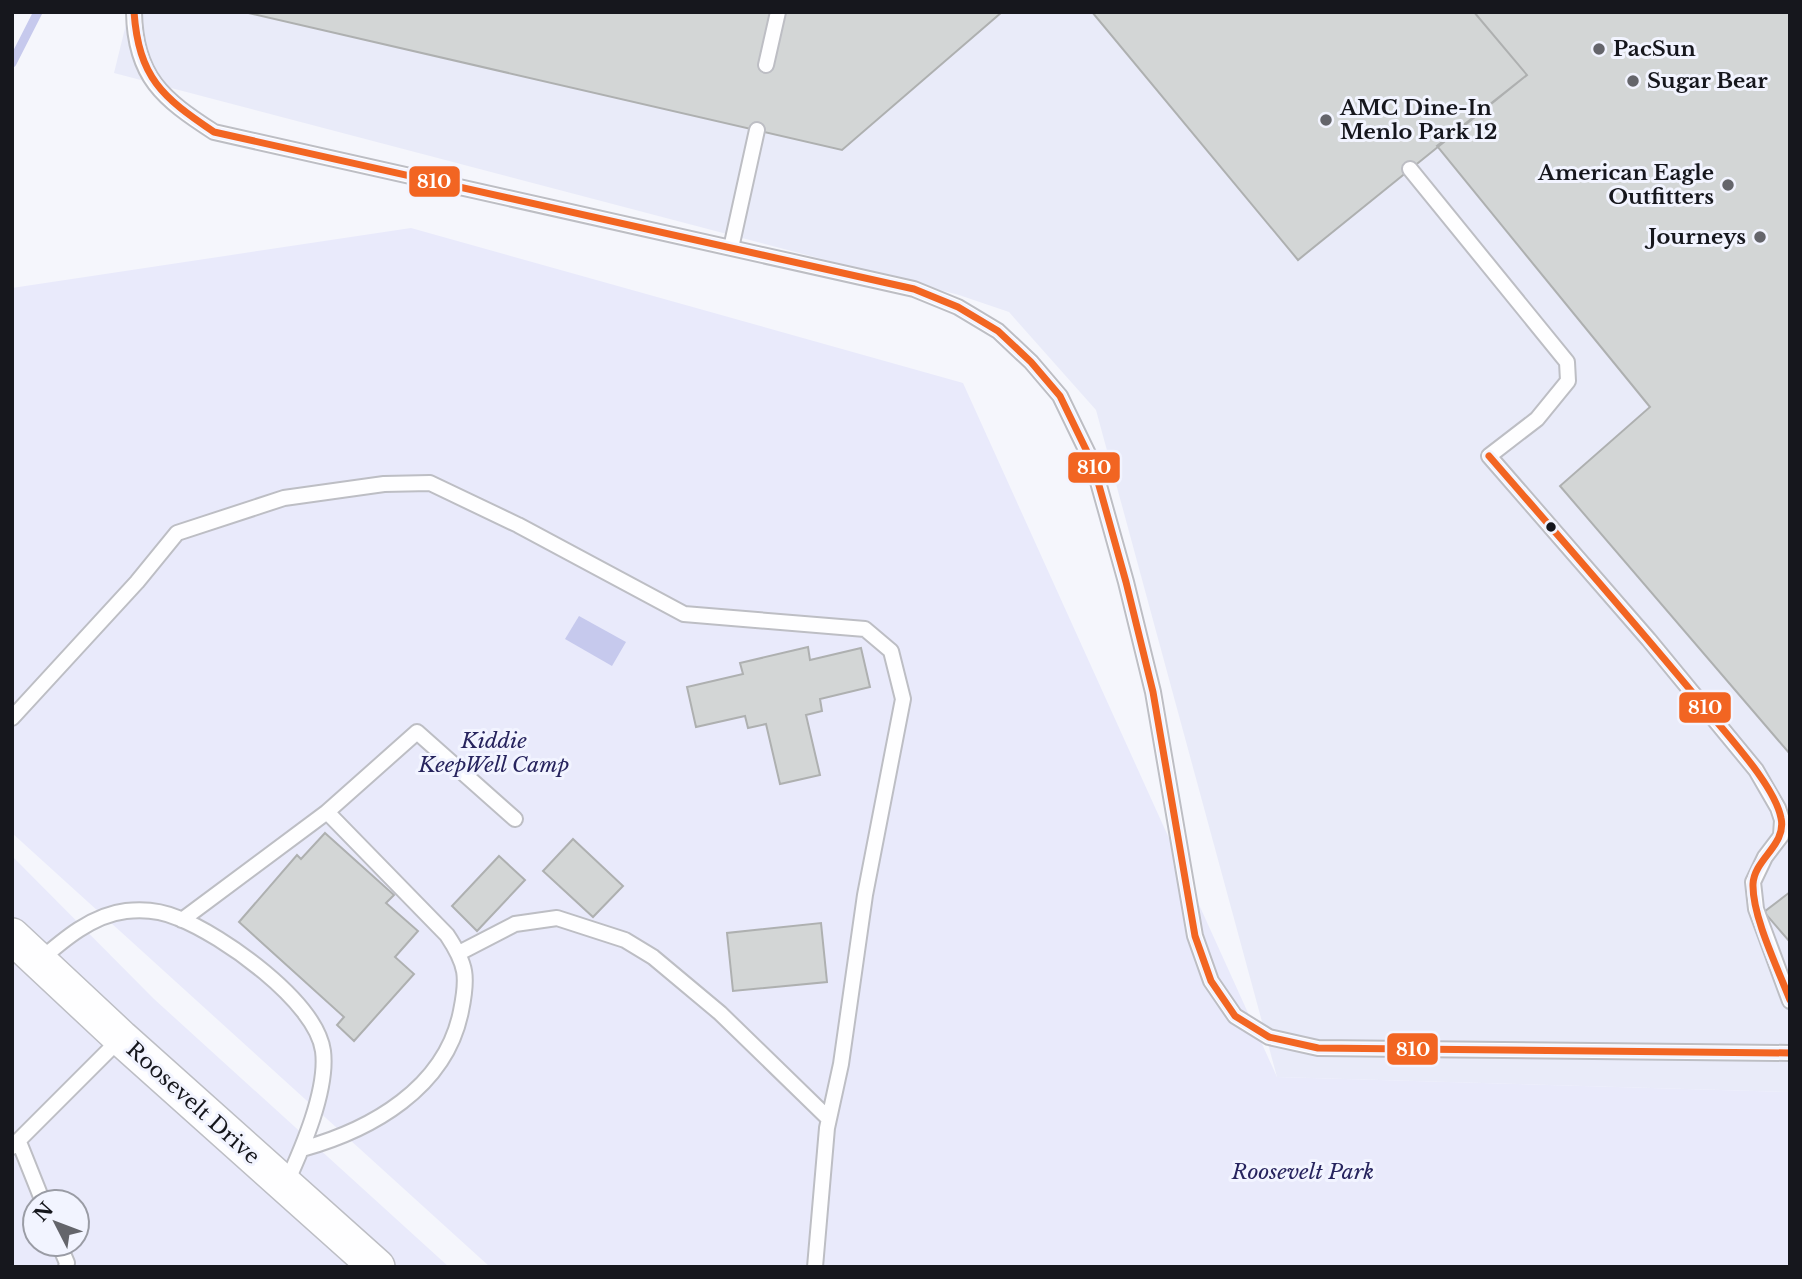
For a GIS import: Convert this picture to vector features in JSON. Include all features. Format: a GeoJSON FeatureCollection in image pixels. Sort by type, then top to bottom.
{"type":"FeatureCollection","features":[{"type":"Feature","properties":{"kind":"street","name":"Roosevelt Drive"},"geometry":{"type":"LineString","coordinates":[[12,936],[121,1038],[377,1267]]}},
{"type":"Feature","properties":{"kind":"lane"},"geometry":{"type":"LineString","coordinates":[[134,12],[134,38],[149,78],[177,108],[214,132],[914,289],[958,307],[998,331],[1031,362],[1060,396],[1093,464],[1129,593],[1164,753],[1195,936],[1211,981],[1235,1016],[1269,1037],[1318,1048],[1790,1053]]}},
{"type":"Feature","properties":{"kind":"lane"},"geometry":{"type":"LineString","coordinates":[[766,65],[778,12]]}},
{"type":"Feature","properties":{"kind":"lane"},"geometry":{"type":"LineString","coordinates":[[731,248],[757,131]]}},
{"type":"Feature","properties":{"kind":"lane"},"geometry":{"type":"LineString","coordinates":[[1409,169],[1567,362],[1568,381],[1537,419],[1489,456],[1649,640],[1756,770],[1778,808],[1782,820],[1781,836],[1765,857],[1753,882],[1756,909],[1790,1001]]}},
{"type":"Feature","properties":{"kind":"lane"},"geometry":{"type":"LineString","coordinates":[[12,718],[137,582],[177,533],[284,498],[384,484],[429,483],[518,526],[684,614],[865,629],[891,651],[903,699],[865,895],[841,1064],[829,1119],[816,1267]]}},
{"type":"Feature","properties":{"kind":"lane"},"geometry":{"type":"LineString","coordinates":[[182,920],[327,812],[416,732],[515,819]]}},
{"type":"Feature","properties":{"kind":"lane"},"geometry":{"type":"LineString","coordinates":[[302,1149],[331,1141],[373,1122],[405,1100],[445,1055],[459,1021],[467,983],[459,953],[447,935],[327,812]]}},
{"type":"Feature","properties":{"kind":"lane"},"geometry":{"type":"LineString","coordinates":[[39,961],[70,935],[97,920],[123,911],[149,910],[182,920],[224,942],[267,975],[299,1005],[315,1029],[323,1051],[322,1082],[302,1149],[285,1185]]}},
{"type":"Feature","properties":{"kind":"lane"},"geometry":{"type":"LineString","coordinates":[[459,953],[515,923],[557,918],[625,940],[653,957],[720,1013],[829,1119]]}},
{"type":"Feature","properties":{"kind":"lane"},"geometry":{"type":"LineString","coordinates":[[36,1188],[16,1145],[121,1038]]}},
{"type":"Feature","properties":{"kind":"shaded area"},"geometry":{"type":"Polygon","coordinates":[[[129,12],[1790,12],[1790,1092],[1277,1077],[1096,410],[1009,312],[959,295],[114,73],[129,12]]]}},
{"type":"Feature","properties":{"kind":"green space","name":"Kiddie KeepWell Camp"},"geometry":{"type":"Polygon","coordinates":[[[411,228],[963,383],[1277,1077],[1790,1092],[1790,1267],[490,1267],[12,833],[12,288],[411,228]]]}},
{"type":"Feature","properties":{"kind":"green space"},"geometry":{"type":"Polygon","coordinates":[[[12,856],[154,999],[449,1267],[12,1267],[12,856]]]}},
{"type":"Feature","properties":{"kind":"water"},"geometry":{"type":"Polygon","coordinates":[[[579,616],[626,642],[612,666],[565,639],[579,616]]]}},
{"type":"Feature","properties":{"kind":"building"},"geometry":{"type":"Polygon","coordinates":[[[244,12],[1002,12],[842,150],[244,12]]]}},
{"type":"Feature","properties":{"kind":"building","name":"AMC Dine-In Menlo Park 12"},"geometry":{"type":"Polygon","coordinates":[[[1092,12],[1474,12],[1527,75],[1298,260],[1092,12]]]}},
{"type":"Feature","properties":{"kind":"building"},"geometry":{"type":"Polygon","coordinates":[[[1474,12],[1790,12],[1790,754],[1560,486],[1650,407],[1437,146],[1527,75],[1474,12]]]}},
{"type":"Feature","properties":{"kind":"building"},"geometry":{"type":"Polygon","coordinates":[[[808,647],[810,660],[861,648],[870,687],[820,699],[822,711],[806,715],[820,775],[780,784],[766,724],[748,728],[745,716],[696,727],[687,687],[743,674],[740,663],[808,647]]]}},
{"type":"Feature","properties":{"kind":"building"},"geometry":{"type":"Polygon","coordinates":[[[325,833],[394,895],[386,903],[418,931],[395,957],[414,974],[354,1041],[337,1025],[344,1017],[239,922],[297,855],[301,859],[325,833]]]}},
{"type":"Feature","properties":{"kind":"building"},"geometry":{"type":"Polygon","coordinates":[[[573,839],[623,886],[593,917],[543,871],[573,839]]]}},
{"type":"Feature","properties":{"kind":"building"},"geometry":{"type":"Polygon","coordinates":[[[499,856],[525,880],[477,931],[452,906],[499,856]]]}},
{"type":"Feature","properties":{"kind":"building"},"geometry":{"type":"Polygon","coordinates":[[[1790,892],[1790,942],[1764,912],[1790,892]]]}},
{"type":"Feature","properties":{"kind":"building"},"geometry":{"type":"Polygon","coordinates":[[[821,923],[827,982],[733,991],[727,933],[821,923]]]}},
{"type":"Feature","properties":{"kind":"waterway"},"geometry":{"type":"LineString","coordinates":[[12,63],[38,12]]}},
{"type":"Feature","properties":{"kind":"transit line","name":"810"},"geometry":{"type":"LineString","coordinates":[[134,12],[141,54],[156,84],[180,108],[214,132],[914,289],[958,307],[998,331],[1031,362],[1060,396],[1093,464],[1153,692],[1195,936],[1211,981],[1235,1016],[1269,1037],[1318,1048],[1790,1053]]}},
{"type":"Feature","properties":{"kind":"transit line","name":"810"},"geometry":{"type":"LineString","coordinates":[[1489,456],[1680,678],[1750,762],[1770,791],[1777,805],[1782,828],[1755,875],[1754,897],[1767,942],[1790,1000]]}},
{"type":"Feature","properties":{"kind":"place","name":"PacSun"},"geometry":{"type":"Point","coordinates":[1599,49]}},
{"type":"Feature","properties":{"kind":"place","name":"Sugar Bear"},"geometry":{"type":"Point","coordinates":[1633,81]}},
{"type":"Feature","properties":{"kind":"place","name":"AMC Dine-In Menlo Park 12"},"geometry":{"type":"Point","coordinates":[1326,120]}},
{"type":"Feature","properties":{"kind":"place","name":"American Eagle Outfitters"},"geometry":{"type":"Point","coordinates":[1728,185]}},
{"type":"Feature","properties":{"kind":"place","name":"Journeys"},"geometry":{"type":"Point","coordinates":[1760,237]}},
{"type":"Feature","properties":{"kind":"park label","name":"Roosevelt Park"},"geometry":{"type":"Point","coordinates":[1303,1172]}}]}
